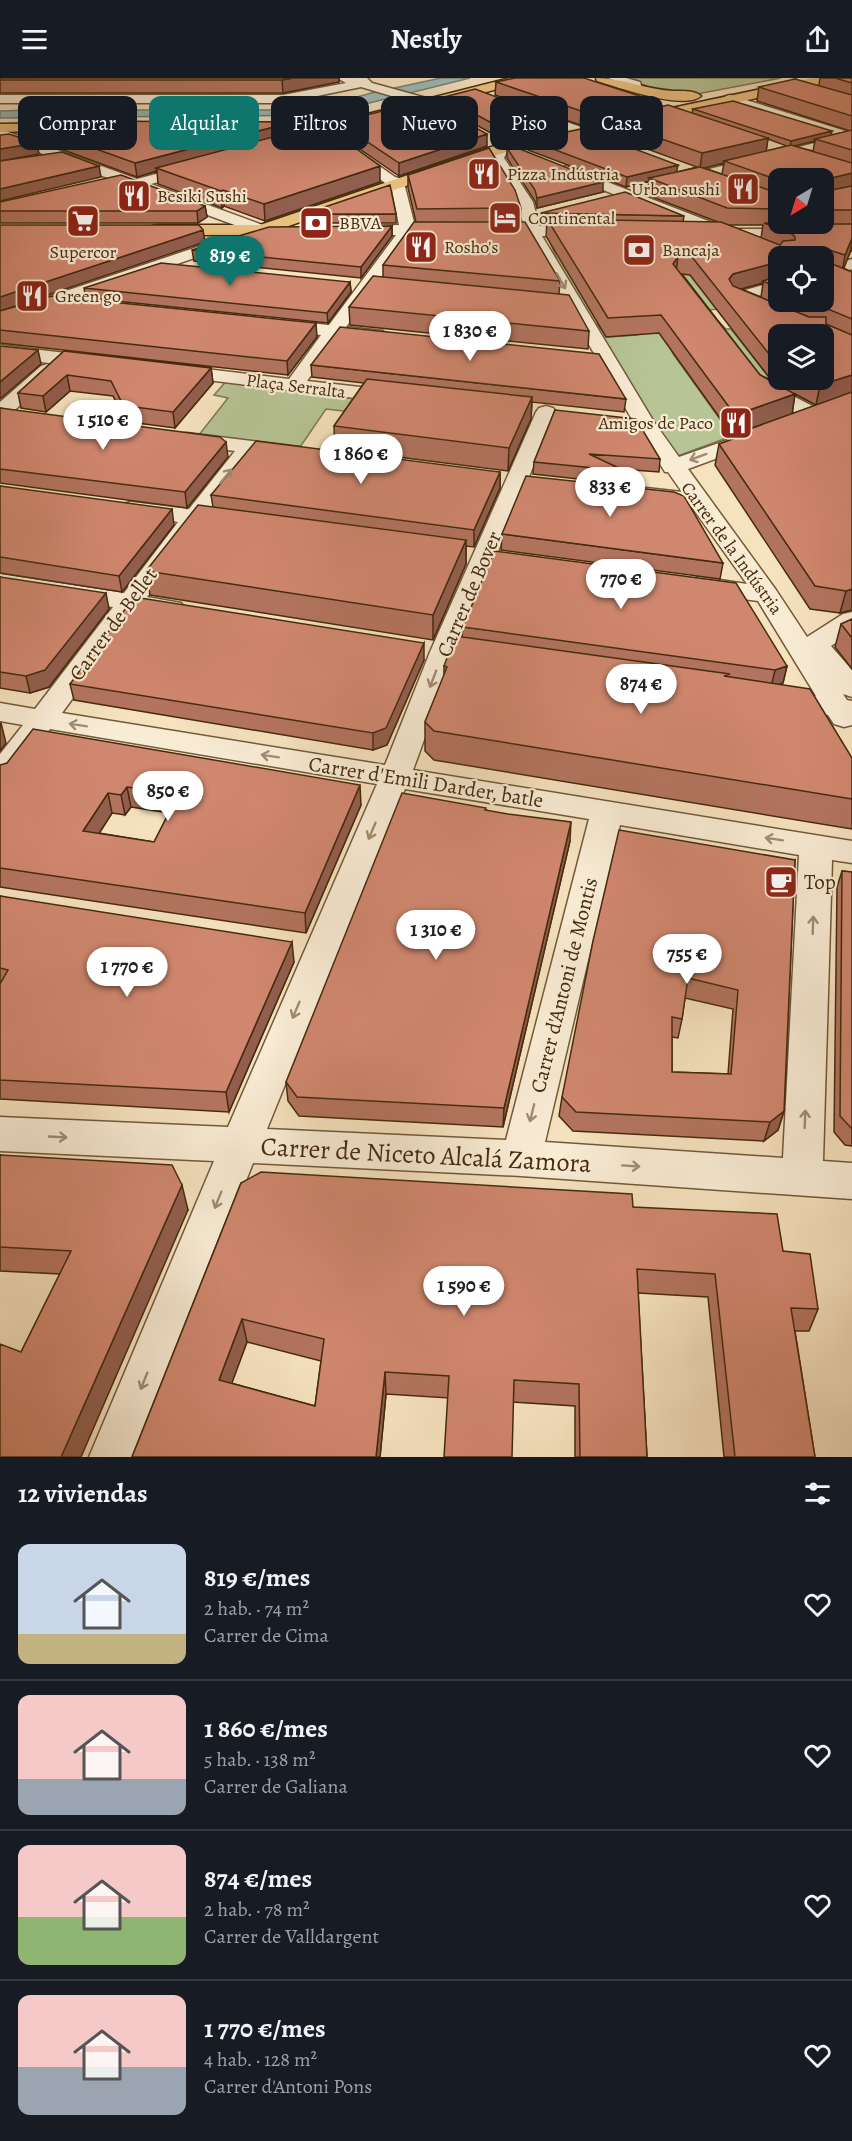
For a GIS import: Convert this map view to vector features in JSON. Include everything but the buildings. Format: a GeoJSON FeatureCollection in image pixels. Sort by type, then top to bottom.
{"type":"FeatureCollection","features":[{"type":"Feature","properties":{"kind":"main road"},"geometry":{"type":"LineString","coordinates":[[452,96],[525,78]]}},
{"type":"Feature","properties":{"kind":"main road"},"geometry":{"type":"LineString","coordinates":[[602,78],[654,94],[687,114]]}},
{"type":"Feature","properties":{"kind":"main road"},"geometry":{"type":"LineString","coordinates":[[654,94],[700,96],[831,78]]}},
{"type":"Feature","properties":{"kind":"main road"},"geometry":{"type":"LineString","coordinates":[[663,114],[687,114],[730,99],[794,82]]}},
{"type":"Feature","properties":{"kind":"main road"},"geometry":{"type":"LineString","coordinates":[[0,128],[18,128]]}},
{"type":"Feature","properties":{"kind":"main road"},"geometry":{"type":"LineString","coordinates":[[142,230],[262,230],[496,150]]}},
{"type":"Feature","properties":{"kind":"street"},"geometry":{"type":"LineString","coordinates":[[343,78],[361,83],[382,84],[407,96]]}},
{"type":"Feature","properties":{"kind":"street"},"geometry":{"type":"LineString","coordinates":[[614,78],[636,85],[636,88]]}},
{"type":"Feature","properties":{"kind":"street"},"geometry":{"type":"LineString","coordinates":[[794,82],[808,78]]}},
{"type":"Feature","properties":{"kind":"street"},"geometry":{"type":"LineString","coordinates":[[794,82],[822,95]]}},
{"type":"Feature","properties":{"kind":"street"},"geometry":{"type":"LineString","coordinates":[[8,95],[283,99],[361,83]]}},
{"type":"Feature","properties":{"kind":"street"},"geometry":{"type":"LineString","coordinates":[[470,92],[580,132]]}},
{"type":"Feature","properties":{"kind":"street"},"geometry":{"type":"LineString","coordinates":[[730,99],[852,137]]}},
{"type":"Feature","properties":{"kind":"street"},"geometry":{"type":"LineString","coordinates":[[0,133],[262,230]]}},
{"type":"Feature","properties":{"kind":"street"},"geometry":{"type":"LineString","coordinates":[[615,196],[852,137]]}},
{"type":"Feature","properties":{"kind":"street"},"geometry":{"type":"LineString","coordinates":[[767,146],[810,160]]}},
{"type":"Feature","properties":{"kind":"street"},"geometry":{"type":"LineString","coordinates":[[294,385],[336,331],[408,230],[398,183],[390,180],[350,150]]}},
{"type":"Feature","properties":{"kind":"street","name":"Carrer de la Indústria"},"geometry":{"type":"LineString","coordinates":[[501,150],[497,158],[535,220],[575,306],[644,423],[673,467],[700,501],[848,709]]}},
{"type":"Feature","properties":{"kind":"street"},"geometry":{"type":"LineString","coordinates":[[509,150],[542,160],[615,196],[768,250]]}},
{"type":"Feature","properties":{"kind":"street"},"geometry":{"type":"LineString","coordinates":[[39,161],[68,157]]}},
{"type":"Feature","properties":{"kind":"street"},"geometry":{"type":"LineString","coordinates":[[102,184],[131,181],[205,165]]}},
{"type":"Feature","properties":{"kind":"street"},"geometry":{"type":"LineString","coordinates":[[682,168],[723,183]]}},
{"type":"Feature","properties":{"kind":"street"},"geometry":{"type":"LineString","coordinates":[[615,196],[627,212]]}},
{"type":"Feature","properties":{"kind":"street"},"geometry":{"type":"LineString","coordinates":[[726,234],[725,228],[768,217]]}},
{"type":"Feature","properties":{"kind":"street"},"geometry":{"type":"LineString","coordinates":[[340,230],[408,230],[535,220],[600,231]]}},
{"type":"Feature","properties":{"kind":"street"},"geometry":{"type":"LineString","coordinates":[[834,225],[852,233]]}},
{"type":"Feature","properties":{"kind":"street"},"geometry":{"type":"LineString","coordinates":[[0,319],[262,230],[307,230]]}},
{"type":"Feature","properties":{"kind":"street"},"geometry":{"type":"LineString","coordinates":[[683,233],[852,233]]}},
{"type":"Feature","properties":{"kind":"street"},"geometry":{"type":"LineString","coordinates":[[834,270],[852,264]]}},
{"type":"Feature","properties":{"kind":"street"},"geometry":{"type":"LineString","coordinates":[[158,266],[204,270]]}},
{"type":"Feature","properties":{"kind":"street"},"geometry":{"type":"LineString","coordinates":[[834,277],[852,285]]}},
{"type":"Feature","properties":{"kind":"street"},"geometry":{"type":"LineString","coordinates":[[344,284],[391,289]]}},
{"type":"Feature","properties":{"kind":"street"},"geometry":{"type":"LineString","coordinates":[[766,311],[737,298],[768,289]]}},
{"type":"Feature","properties":{"kind":"street"},"geometry":{"type":"LineString","coordinates":[[0,299],[99,307]]}},
{"type":"Feature","properties":{"kind":"street"},"geometry":{"type":"LineString","coordinates":[[552,304],[575,306]]}},
{"type":"Feature","properties":{"kind":"street"},"geometry":{"type":"LineString","coordinates":[[253,323],[394,337]]}},
{"type":"Feature","properties":{"kind":"street"},"geometry":{"type":"LineString","coordinates":[[0,351],[117,365]]}},
{"type":"Feature","properties":{"kind":"street"},"geometry":{"type":"LineString","coordinates":[[580,356],[606,359]]}},
{"type":"Feature","properties":{"kind":"street"},"geometry":{"type":"LineString","coordinates":[[0,414],[62,358]]}},
{"type":"Feature","properties":{"kind":"street","name":"Plaça Serralta"},"geometry":{"type":"LineString","coordinates":[[151,369],[420,399]]}},
{"type":"Feature","properties":{"kind":"street"},"geometry":{"type":"LineString","coordinates":[[752,372],[765,389],[825,414],[794,423]]}},
{"type":"Feature","properties":{"kind":"street","name":"Carrer de Bover"},"geometry":{"type":"LineString","coordinates":[[113,1457],[240,1146],[395,777],[443,652],[486,557],[515,481],[546,412]]}},
{"type":"Feature","properties":{"kind":"street"},"geometry":{"type":"LineString","coordinates":[[0,414],[24,417]]}},
{"type":"Feature","properties":{"kind":"street"},"geometry":{"type":"LineString","coordinates":[[622,420],[644,423]]}},
{"type":"Feature","properties":{"kind":"street"},"geometry":{"type":"LineString","coordinates":[[673,467],[772,430]]}},
{"type":"Feature","properties":{"kind":"street"},"geometry":{"type":"LineString","coordinates":[[166,436],[315,455]]}},
{"type":"Feature","properties":{"kind":"street","name":"Carrer de Bellet"},"geometry":{"type":"LineString","coordinates":[[0,774],[44,719],[193,516],[250,447]]}},
{"type":"Feature","properties":{"kind":"street"},"geometry":{"type":"LineString","coordinates":[[619,492],[700,501]]}},
{"type":"Feature","properties":{"kind":"street"},"geometry":{"type":"LineString","coordinates":[[113,506],[252,525]]}},
{"type":"Feature","properties":{"kind":"street"},"geometry":{"type":"LineString","coordinates":[[0,582],[200,613]]}},
{"type":"Feature","properties":{"kind":"street"},"geometry":{"type":"LineString","coordinates":[[675,582],[774,605],[804,624],[846,623]]}},
{"type":"Feature","properties":{"kind":"street"},"geometry":{"type":"LineString","coordinates":[[846,623],[815,644],[848,709]]}},
{"type":"Feature","properties":{"kind":"street"},"geometry":{"type":"LineString","coordinates":[[755,696],[848,709]]}},
{"type":"Feature","properties":{"kind":"street","name":"Carrer d'Emili Darder, batle"},"geometry":{"type":"LineString","coordinates":[[0,712],[852,852]]}},
{"type":"Feature","properties":{"kind":"street","name":"Carrer d'Antoni de Montis"},"geometry":{"type":"LineString","coordinates":[[521,1158],[607,812]]}},
{"type":"Feature","properties":{"kind":"street"},"geometry":{"type":"LineString","coordinates":[[802,1178],[816,846]]}},
{"type":"Feature","properties":{"kind":"street"},"geometry":{"type":"LineString","coordinates":[[286,946],[321,951]]}},
{"type":"Feature","properties":{"kind":"street","name":"Carrer de Niceto Alcalá Zamora"},"geometry":{"type":"LineString","coordinates":[[0,1134],[521,1158],[852,1181]]}},
{"type":"Feature","properties":{"kind":"green space"},"geometry":{"type":"Polygon","coordinates":[[[625,78],[781,78],[697,94],[657,90],[625,78]]]}},
{"type":"Feature","properties":{"kind":"green space"},"geometry":{"type":"Polygon","coordinates":[[[547,234],[630,236],[673,354],[732,436],[675,457],[589,320],[559,263],[547,234]],[[627,321],[597,324],[607,337],[637,335],[627,321]]]}},
{"type":"Feature","properties":{"kind":"green space"},"geometry":{"type":"Polygon","coordinates":[[[661,243],[744,307],[707,310],[726,329],[731,329],[768,376],[768,390],[785,390],[817,406],[780,419],[699,310],[661,243]]]}},
{"type":"Feature","properties":{"kind":"green space"},"geometry":{"type":"Polygon","coordinates":[[[229,378],[363,393],[351,412],[326,409],[296,453],[195,440],[228,398],[214,395],[229,378]]]}},
{"type":"Feature","properties":{"kind":"water"},"geometry":{"type":"Polygon","coordinates":[[[441,78],[470,78],[398,96],[381,96],[381,100],[369,103],[369,96],[361,96],[441,78]]]}},
{"type":"Feature","properties":{"kind":"water"},"geometry":{"type":"Polygon","coordinates":[[[18,110],[18,118],[0,118],[0,111],[18,110]]]}},
{"type":"Feature","properties":{"kind":"water"},"geometry":{"type":"Polygon","coordinates":[[[137,110],[149,110],[149,117],[137,117],[137,110]]]}},
{"type":"Feature","properties":{"kind":"water"},"geometry":{"type":"Polygon","coordinates":[[[259,110],[271,110],[271,115],[259,116],[259,110]]]}},
{"type":"Feature","properties":{"kind":"place","name":"Pizza Indústria"},"geometry":{"type":"Point","coordinates":[484,174]}},
{"type":"Feature","properties":{"kind":"place","name":"Urban sushi"},"geometry":{"type":"Point","coordinates":[743,189]}},
{"type":"Feature","properties":{"kind":"place","name":"Besiki Sushi"},"geometry":{"type":"Point","coordinates":[134,196]}},
{"type":"Feature","properties":{"kind":"place","name":"Continental"},"geometry":{"type":"Point","coordinates":[505,218]}},
{"type":"Feature","properties":{"kind":"place","name":"Supercor"},"geometry":{"type":"Point","coordinates":[83,221]}},
{"type":"Feature","properties":{"kind":"place","name":"BBVA"},"geometry":{"type":"Point","coordinates":[316,223]}},
{"type":"Feature","properties":{"kind":"place","name":"Rosho's"},"geometry":{"type":"Point","coordinates":[421,247]}},
{"type":"Feature","properties":{"kind":"place","name":"Bancaja"},"geometry":{"type":"Point","coordinates":[639,250]}},
{"type":"Feature","properties":{"kind":"place","name":"Green go"},"geometry":{"type":"Point","coordinates":[32,296]}},
{"type":"Feature","properties":{"kind":"place","name":"Amigos de Paco"},"geometry":{"type":"Point","coordinates":[736,423]}},
{"type":"Feature","properties":{"kind":"place","name":"Top"},"geometry":{"type":"Point","coordinates":[781,882]}}]}
